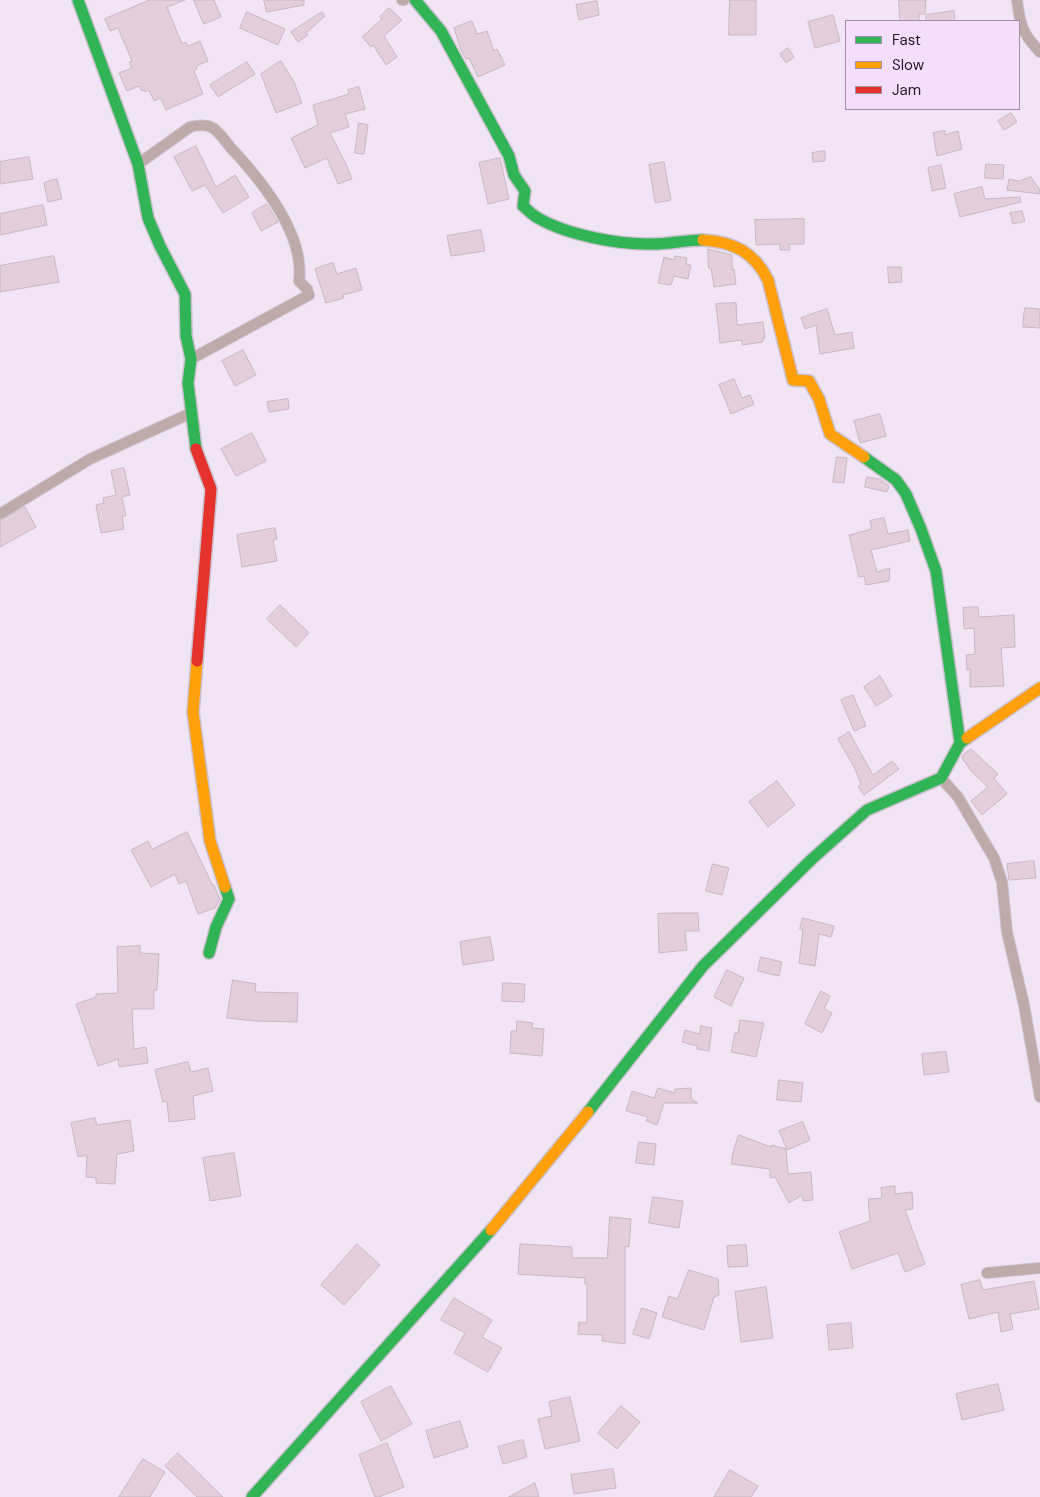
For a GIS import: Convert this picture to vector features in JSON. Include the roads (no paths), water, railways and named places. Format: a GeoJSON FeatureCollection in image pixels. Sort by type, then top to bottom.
{"type":"FeatureCollection","features":[{"type":"Feature","properties":{"kind":"street"},"geometry":{"type":"LineString","coordinates":[[78,0],[138,164],[148,218],[185,294],[186,336],[191,359],[188,383],[191,413],[196,448],[210,489],[193,712],[210,841],[229,899],[216,927],[210,953]]}},
{"type":"Feature","properties":{"kind":"street"},"geometry":{"type":"LineString","coordinates":[[416,0],[441,30],[510,156],[514,176],[525,190],[524,206],[538,218],[573,231],[626,242],[648,244],[695,240],[732,244],[750,254],[763,267],[793,380],[809,381],[819,399],[830,434],[896,480],[906,494],[921,529],[936,571],[960,743]]}},
{"type":"Feature","properties":{"kind":"street"},"geometry":{"type":"LineString","coordinates":[[1017,0],[1019,20]]}},
{"type":"Feature","properties":{"kind":"street"},"geometry":{"type":"LineString","coordinates":[[1020,23],[1024,32],[1040,52]]}},
{"type":"Feature","properties":{"kind":"street"},"geometry":{"type":"LineString","coordinates":[[138,164],[190,127],[201,125],[213,129],[248,167],[271,197],[292,234],[300,272],[299,281],[307,289],[309,295],[191,359]]}},
{"type":"Feature","properties":{"kind":"street"},"geometry":{"type":"LineString","coordinates":[[0,514],[90,459],[191,413]]}},
{"type":"Feature","properties":{"kind":"street"},"geometry":{"type":"LineString","coordinates":[[252,1497],[503,1216],[703,966],[812,859],[867,810],[941,778],[960,743],[1040,688]]}},
{"type":"Feature","properties":{"kind":"street"},"geometry":{"type":"LineString","coordinates":[[941,778],[958,797],[988,846],[1002,882],[1007,932],[1024,1005],[1040,1097]]}},
{"type":"Feature","properties":{"kind":"street"},"geometry":{"type":"LineString","coordinates":[[987,1273],[1040,1268]]}}]}
